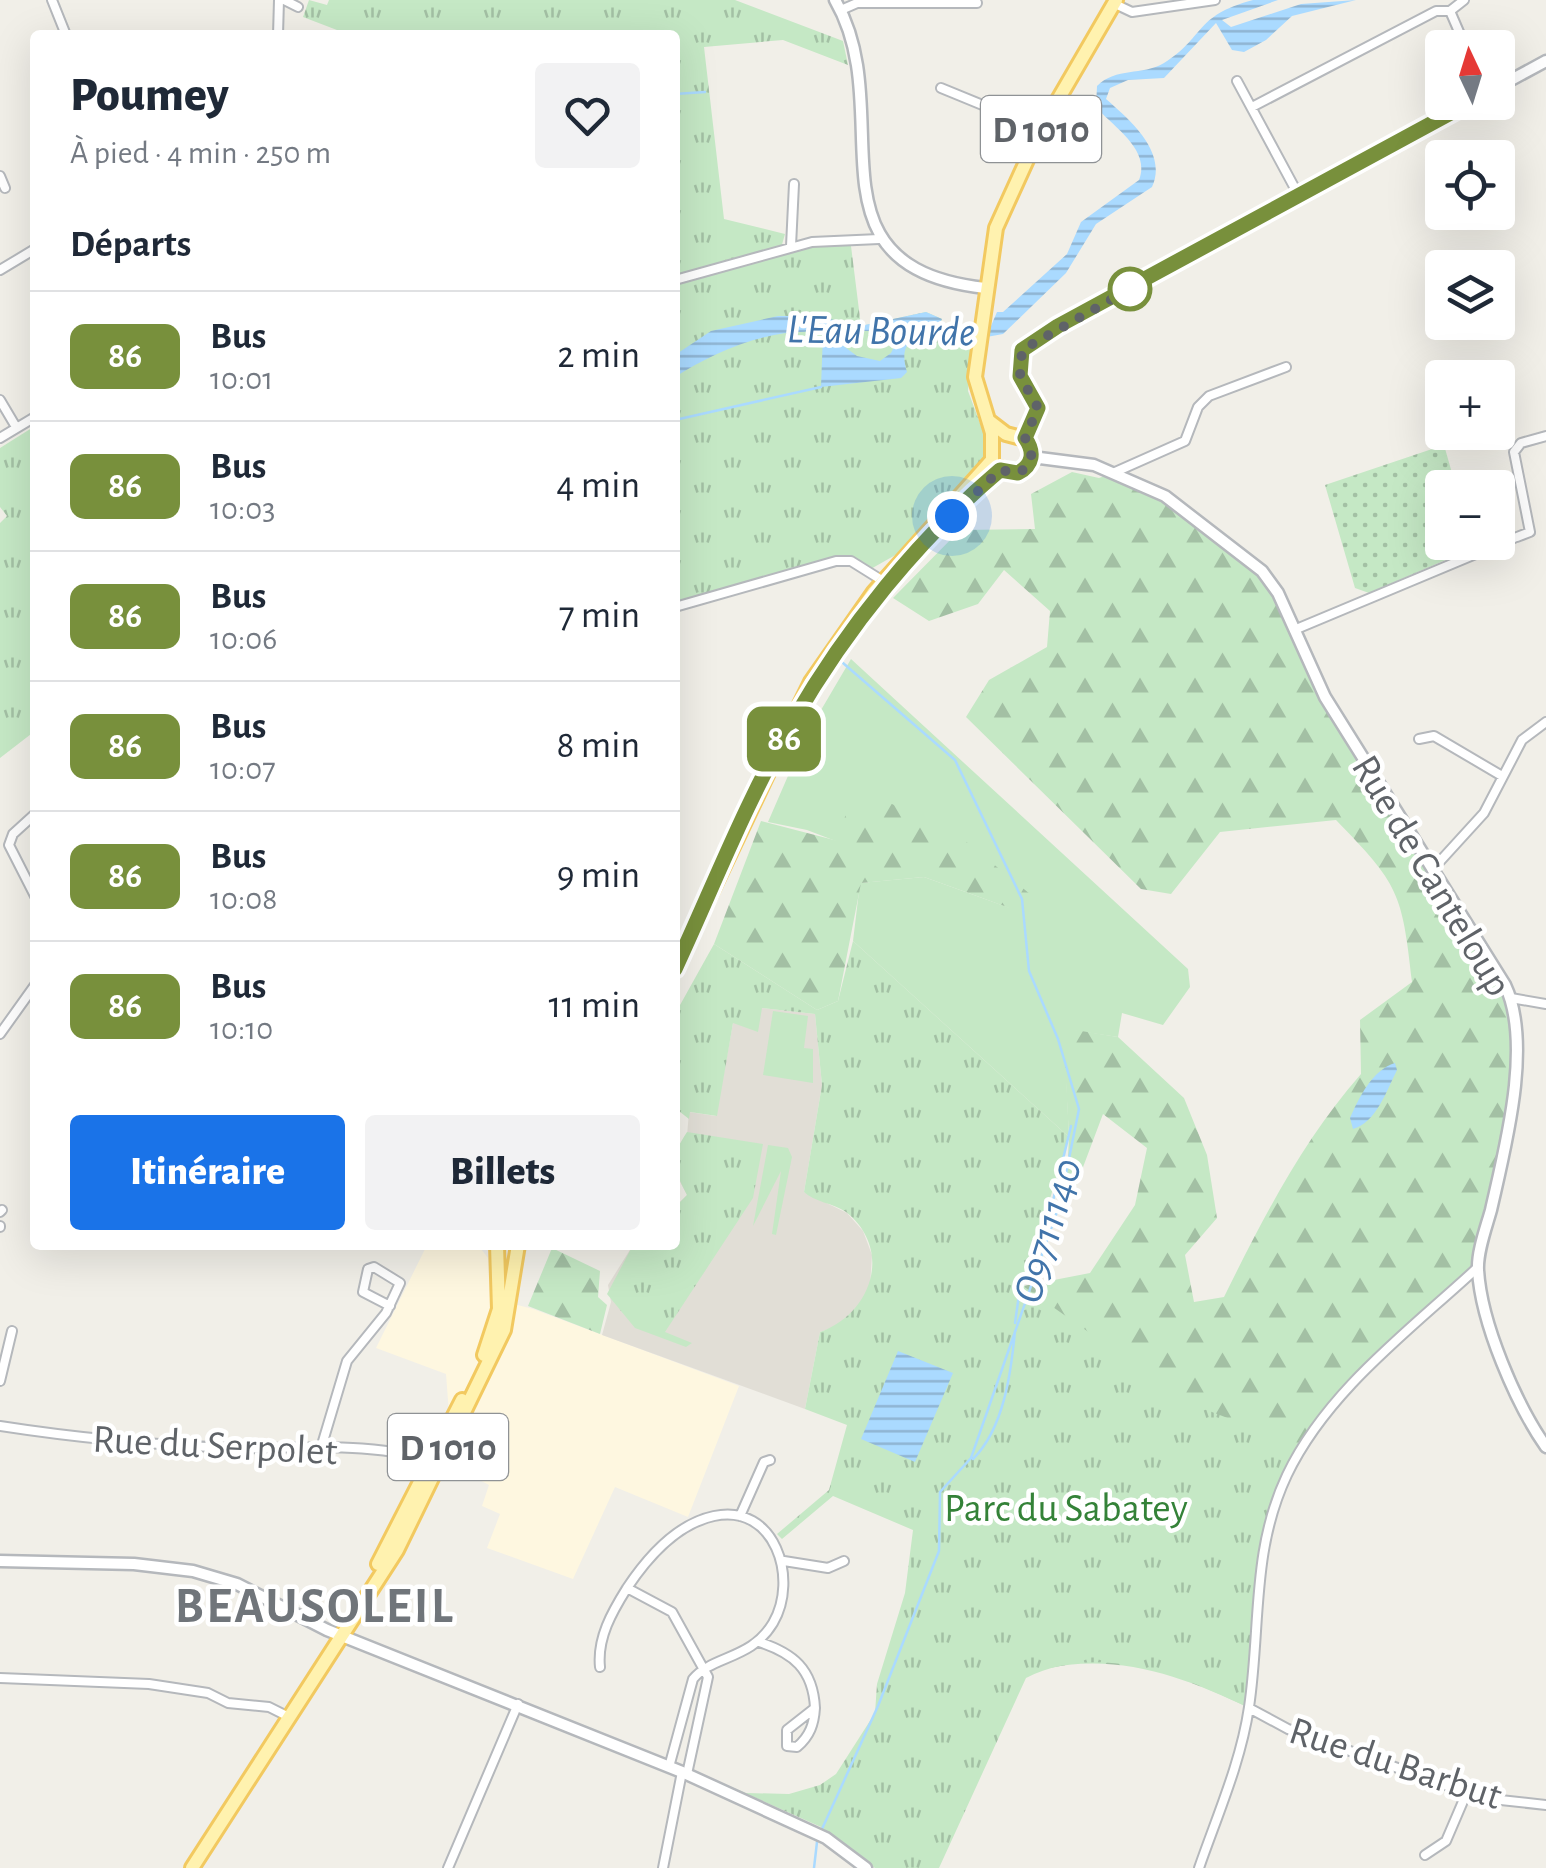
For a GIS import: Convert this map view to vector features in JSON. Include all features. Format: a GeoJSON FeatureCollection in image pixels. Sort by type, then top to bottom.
{"type":"FeatureCollection","features":[{"type":"Feature","properties":{"kind":"main road","name":"D 1010"},"geometry":{"type":"LineString","coordinates":[[1000,439],[976,388],[982,309],[1001,212],[1042,129],[1116,2]]}},
{"type":"Feature","properties":{"kind":"main road"},"geometry":{"type":"LineString","coordinates":[[680,958],[811,682],[885,583],[996,465],[1000,439],[1025,438],[1032,457],[1018,473],[996,465]]}},
{"type":"Feature","properties":{"kind":"main road","name":"D 1010"},"geometry":{"type":"LineString","coordinates":[[341,1635],[358,1616],[397,1550],[473,1378],[499,1309],[497,1250]]}},
{"type":"Feature","properties":{"kind":"main road","name":"D 1010"},"geometry":{"type":"LineString","coordinates":[[192,1868],[341,1635],[437,1459],[504,1330],[517,1250]]}},
{"type":"Feature","properties":{"kind":"street"},"geometry":{"type":"LineString","coordinates":[[52,0],[64,30]]}},
{"type":"Feature","properties":{"kind":"street"},"geometry":{"type":"LineString","coordinates":[[279,30],[282,0],[298,7]]}},
{"type":"Feature","properties":{"kind":"street"},"geometry":{"type":"LineString","coordinates":[[1116,2],[1132,12],[1215,0]]}},
{"type":"Feature","properties":{"kind":"street"},"geometry":{"type":"LineString","coordinates":[[1252,107],[1436,10],[1450,11],[1464,0]]}},
{"type":"Feature","properties":{"kind":"street"},"geometry":{"type":"LineString","coordinates":[[977,3],[838,5],[854,57],[870,207],[879,239],[912,270],[942,282],[985,288]]}},
{"type":"Feature","properties":{"kind":"street"},"geometry":{"type":"LineString","coordinates":[[1450,11],[1458,30]]}},
{"type":"Feature","properties":{"kind":"street"},"geometry":{"type":"LineString","coordinates":[[1515,78],[1546,61]]}},
{"type":"Feature","properties":{"kind":"street"},"geometry":{"type":"LineString","coordinates":[[1237,82],[1300,198]]}},
{"type":"Feature","properties":{"kind":"street"},"geometry":{"type":"LineString","coordinates":[[941,88],[1042,129]]}},
{"type":"Feature","properties":{"kind":"street"},"geometry":{"type":"LineString","coordinates":[[1025,438],[1038,408],[1018,367],[1022,350],[1030,342],[1438,120]]}},
{"type":"Feature","properties":{"kind":"street"},"geometry":{"type":"LineString","coordinates":[[0,176],[5,188]]}},
{"type":"Feature","properties":{"kind":"street"},"geometry":{"type":"LineString","coordinates":[[792,246],[794,184]]}},
{"type":"Feature","properties":{"kind":"street"},"geometry":{"type":"LineString","coordinates":[[680,279],[792,246],[879,239]]}},
{"type":"Feature","properties":{"kind":"street"},"geometry":{"type":"LineString","coordinates":[[0,270],[30,255]]}},
{"type":"Feature","properties":{"kind":"street"},"geometry":{"type":"LineString","coordinates":[[1113,473],[1185,442],[1198,406],[1209,396],[1286,368]]}},
{"type":"Feature","properties":{"kind":"street"},"geometry":{"type":"LineString","coordinates":[[0,400],[16,428]]}},
{"type":"Feature","properties":{"kind":"street"},"geometry":{"type":"LineString","coordinates":[[0,438],[30,420]]}},
{"type":"Feature","properties":{"kind":"street"},"geometry":{"type":"LineString","coordinates":[[1294,630],[1530,532],[1514,452],[1521,443],[1546,436]]}},
{"type":"Feature","properties":{"kind":"street","name":"Rue de Canteloup"},"geometry":{"type":"LineString","coordinates":[[1032,457],[1086,463],[1180,504],[1262,571],[1325,697],[1511,998],[1517,1047],[1503,1156],[1477,1268],[1515,1396],[1546,1447]]}},
{"type":"Feature","properties":{"kind":"street"},"geometry":{"type":"LineString","coordinates":[[680,605],[836,561],[851,561],[885,583]]}},
{"type":"Feature","properties":{"kind":"street"},"geometry":{"type":"LineString","coordinates":[[1432,870],[1477,822],[1522,740],[1546,722]]}},
{"type":"Feature","properties":{"kind":"street"},"geometry":{"type":"LineString","coordinates":[[1420,739],[1434,736],[1502,776]]}},
{"type":"Feature","properties":{"kind":"street"},"geometry":{"type":"LineString","coordinates":[[30,819],[13,834],[9,845],[30,886]]}},
{"type":"Feature","properties":{"kind":"street"},"geometry":{"type":"LineString","coordinates":[[0,1034],[30,993]]}},
{"type":"Feature","properties":{"kind":"street"},"geometry":{"type":"LineString","coordinates":[[1511,998],[1546,1004]]}},
{"type":"Feature","properties":{"kind":"street"},"geometry":{"type":"LineString","coordinates":[[321,1448],[347,1361],[390,1306],[400,1280],[374,1267],[368,1269],[363,1292],[390,1306]]}},
{"type":"Feature","properties":{"kind":"street"},"geometry":{"type":"LineString","coordinates":[[1200,1868],[1249,1708],[1258,1565],[1287,1475],[1303,1447],[1383,1352],[1477,1268]]}},
{"type":"Feature","properties":{"kind":"street"},"geometry":{"type":"LineString","coordinates":[[0,1336],[11,1335],[0,1381]]}},
{"type":"Feature","properties":{"kind":"street","name":"Rue du Serpolet"},"geometry":{"type":"LineString","coordinates":[[0,1426],[99,1442],[321,1448],[437,1459]]}},
{"type":"Feature","properties":{"kind":"street"},"geometry":{"type":"LineString","coordinates":[[740,1516],[764,1462],[770,1460]]}},
{"type":"Feature","properties":{"kind":"street"},"geometry":{"type":"LineString","coordinates":[[600,1666],[598,1650],[614,1610],[642,1566],[679,1532],[717,1515],[740,1516],[763,1530],[784,1561],[779,1611],[758,1642],[730,1660],[704,1669],[693,1679],[670,1767]]}},
{"type":"Feature","properties":{"kind":"street"},"geometry":{"type":"LineString","coordinates":[[0,1561],[103,1562],[193,1571],[237,1584],[341,1635],[685,1773],[826,1838],[866,1868]]}},
{"type":"Feature","properties":{"kind":"street"},"geometry":{"type":"LineString","coordinates":[[784,1561],[828,1568],[844,1561]]}},
{"type":"Feature","properties":{"kind":"street"},"geometry":{"type":"LineString","coordinates":[[627,1588],[672,1612],[704,1669],[708,1684],[663,1868]]}},
{"type":"Feature","properties":{"kind":"street"},"geometry":{"type":"LineString","coordinates":[[758,1642],[795,1657],[812,1686],[815,1708],[811,1730],[803,1742],[787,1746],[787,1730],[815,1708]]}},
{"type":"Feature","properties":{"kind":"street"},"geometry":{"type":"LineString","coordinates":[[0,1678],[149,1684],[208,1692],[228,1703],[269,1707],[287,1716]]}},
{"type":"Feature","properties":{"kind":"street"},"geometry":{"type":"LineString","coordinates":[[448,1868],[518,1704]]}},
{"type":"Feature","properties":{"kind":"street","name":"Rue du Barbut"},"geometry":{"type":"LineString","coordinates":[[1249,1708],[1288,1729],[1466,1792],[1546,1805]]}},
{"type":"Feature","properties":{"kind":"street"},"geometry":{"type":"LineString","coordinates":[[1425,1855],[1446,1841],[1466,1792]]}},
{"type":"Feature","properties":{"kind":"shaded area"},"geometry":{"type":"Polygon","coordinates":[[[761,1008],[815,1014],[822,1085],[804,1192],[847,1213],[863,1231],[872,1255],[870,1287],[861,1304],[837,1326],[820,1332],[805,1409],[602,1335],[611,1302],[608,1285],[630,1250],[680,1250],[680,1202],[687,1195],[680,1182],[680,1144],[687,1136],[689,1112],[716,1116],[733,1023],[761,1008]]]}},
{"type":"Feature","properties":{"kind":"shaded area"},"geometry":{"type":"Polygon","coordinates":[[[425,1250],[482,1250],[488,1258],[490,1298],[533,1309],[739,1386],[688,1517],[615,1487],[573,1579],[487,1548],[500,1514],[482,1506],[489,1485],[453,1466],[446,1374],[376,1348],[425,1250]]]}},
{"type":"Feature","properties":{"kind":"green space"},"geometry":{"type":"Polygon","coordinates":[[[309,0],[327,5],[329,0],[735,0],[843,41],[848,65],[783,40],[704,47],[724,219],[785,234],[781,248],[850,238],[861,326],[926,312],[942,319],[936,334],[972,345],[968,391],[987,442],[980,470],[906,549],[869,570],[836,561],[680,606],[680,30],[337,30],[303,17],[309,0]]]}},
{"type":"Feature","properties":{"kind":"green space"},"geometry":{"type":"Polygon","coordinates":[[[30,429],[30,735],[0,758],[0,523],[7,516],[0,507],[0,448],[30,429]]]}},
{"type":"Feature","properties":{"kind":"green space"},"geometry":{"type":"Polygon","coordinates":[[[1429,450],[1445,450],[1451,470],[1425,470],[1425,560],[1446,560],[1369,593],[1355,588],[1325,485],[1429,450]]]}},
{"type":"Feature","properties":{"kind":"green space"},"geometry":{"type":"Polygon","coordinates":[[[1072,472],[1099,478],[1113,473],[1165,496],[1262,571],[1325,697],[1505,985],[1517,1031],[1503,1156],[1477,1268],[1383,1352],[1303,1447],[1287,1475],[1258,1565],[1249,1708],[1150,1670],[1098,1664],[1045,1669],[1023,1286],[1090,1273],[1135,1205],[1147,1148],[1103,1114],[1065,1215],[1069,1137],[1063,1028],[1118,1037],[1184,1098],[1207,1155],[1217,1218],[1185,1255],[1194,1302],[1224,1297],[1302,1153],[1361,1074],[1360,1020],[1412,982],[1405,928],[1385,876],[1336,820],[1220,832],[1171,894],[1141,889],[966,717],[989,680],[1047,647],[1050,611],[1004,570],[978,604],[929,621],[893,598],[960,530],[1035,529],[1031,494],[1072,472]]]}},
{"type":"Feature","properties":{"kind":"green space"},"geometry":{"type":"Polygon","coordinates":[[[851,659],[1188,969],[1190,987],[1163,1025],[1122,1013],[1118,1037],[1064,1029],[1069,1137],[853,941],[860,883],[924,877],[1010,908],[807,830],[768,822],[804,739],[851,659]]]}},
{"type":"Feature","properties":{"kind":"green space"},"geometry":{"type":"Polygon","coordinates":[[[892,804],[958,835],[1036,899],[1010,908],[924,877],[861,883],[838,1001],[817,1010],[714,944],[761,821],[838,841],[848,806],[892,804]]]}},
{"type":"Feature","properties":{"kind":"green space","name":"Parc du Sabatey"},"geometry":{"type":"Polygon","coordinates":[[[853,941],[1069,1137],[1023,1286],[1191,1404],[1303,1447],[1287,1479],[1266,1542],[1256,1607],[1249,1708],[1196,1684],[1111,1663],[1082,1663],[1026,1678],[939,1868],[875,1868],[821,1827],[729,1786],[746,1793],[789,1794],[820,1785],[836,1774],[875,1713],[877,1684],[905,1593],[913,1530],[833,1496],[782,1539],[777,1534],[829,1490],[847,1425],[805,1409],[820,1332],[852,1311],[870,1280],[869,1244],[861,1227],[846,1212],[804,1192],[822,1085],[815,1014],[762,1008],[758,1032],[733,1023],[717,1116],[690,1112],[689,1119],[680,1112],[680,1005],[714,944],[817,1010],[838,1001],[853,941]]]}},
{"type":"Feature","properties":{"kind":"green space"},"geometry":{"type":"Polygon","coordinates":[[[773,1011],[808,1016],[804,1048],[813,1049],[813,1083],[763,1075],[773,1011]]]}},
{"type":"Feature","properties":{"kind":"green space"},"geometry":{"type":"Polygon","coordinates":[[[687,1132],[763,1144],[753,1198],[665,1332],[692,1343],[686,1347],[635,1328],[607,1294],[630,1250],[680,1250],[680,1202],[687,1195],[680,1181],[680,1145],[687,1132]]]}},
{"type":"Feature","properties":{"kind":"green space"},"geometry":{"type":"Polygon","coordinates":[[[768,1145],[788,1148],[792,1157],[776,1235],[772,1234],[781,1171],[753,1226],[768,1145]]]}},
{"type":"Feature","properties":{"kind":"green space"},"geometry":{"type":"Polygon","coordinates":[[[551,1250],[600,1271],[598,1297],[607,1305],[600,1334],[528,1306],[551,1250]]]}},
{"type":"Feature","properties":{"kind":"water"},"geometry":{"type":"Polygon","coordinates":[[[1253,0],[1278,0],[1222,20],[1231,27],[1301,4],[1356,0],[1292,16],[1266,40],[1244,52],[1232,50],[1216,23],[1164,78],[1128,80],[1110,88],[1106,99],[1151,149],[1156,174],[1152,187],[1096,224],[1066,273],[1003,334],[970,340],[956,335],[959,328],[991,326],[997,312],[1003,312],[1067,254],[1081,222],[1139,180],[1140,158],[1128,139],[1096,107],[1097,86],[1112,76],[1164,63],[1209,20],[1253,0]]]}},
{"type":"Feature","properties":{"kind":"water"},"geometry":{"type":"Polygon","coordinates":[[[926,312],[942,319],[937,328],[929,324],[908,344],[904,356],[907,372],[901,378],[821,387],[823,333],[804,332],[746,343],[680,374],[680,352],[711,331],[778,316],[817,316],[860,326],[926,312]],[[906,323],[875,331],[838,331],[838,342],[857,356],[880,361],[891,353],[906,323]]]}},
{"type":"Feature","properties":{"kind":"water"},"geometry":{"type":"Polygon","coordinates":[[[1395,1063],[1397,1070],[1380,1105],[1368,1120],[1353,1129],[1350,1118],[1362,1094],[1373,1078],[1395,1063]]]}},
{"type":"Feature","properties":{"kind":"water"},"geometry":{"type":"Polygon","coordinates":[[[898,1351],[953,1373],[915,1462],[861,1439],[898,1351]]]}},
{"type":"Feature","properties":{"kind":"waterway"},"geometry":{"type":"LineString","coordinates":[[680,94],[705,92]]}},
{"type":"Feature","properties":{"kind":"waterway","name":"L'Eau Bourde"},"geometry":{"type":"LineString","coordinates":[[938,322],[958,330]]}},
{"type":"Feature","properties":{"kind":"waterway"},"geometry":{"type":"LineString","coordinates":[[680,419],[821,387]]}},
{"type":"Feature","properties":{"kind":"waterway","name":"O9711140"},"geometry":{"type":"LineString","coordinates":[[822,1829],[878,1706],[939,1551],[940,1492],[971,1458],[1060,1203],[1079,1109],[1058,1039],[1029,971],[1022,899],[955,760],[843,663]]}},
{"type":"Feature","properties":{"kind":"waterway"},"geometry":{"type":"LineString","coordinates":[[1015,1323],[1019,1295],[1050,1213],[1071,1126]]}},
{"type":"Feature","properties":{"kind":"waterway"},"geometry":{"type":"LineString","coordinates":[[973,1459],[999,1416],[1015,1331]]}},
{"type":"Feature","properties":{"kind":"waterway","name":"O9711140"},"geometry":{"type":"LineString","coordinates":[[814,1868],[817,1842]]}},
{"type":"Feature","properties":{"kind":"bus line","name":"86"},"geometry":{"type":"LineString","coordinates":[[680,958],[791,724],[845,641],[888,585],[975,492],[1000,470],[1018,473],[1030,462],[1032,452],[1025,438],[1038,408],[1036,395],[1020,376],[1018,360],[1022,350],[1058,326],[1439,120]]}},
{"type":"Feature","properties":{"kind":"district","name":"BEAUSOLEIL"},"geometry":{"type":"Point","coordinates":[315,1604]}},
{"type":"Feature","properties":{"kind":"route"},"geometry":{"type":"LineString","coordinates":[[952,516],[1000,470],[1018,473],[1030,462],[1032,452],[1025,438],[1038,408],[1036,395],[1020,376],[1018,360],[1022,350],[1058,326],[1130,289]]}}]}
